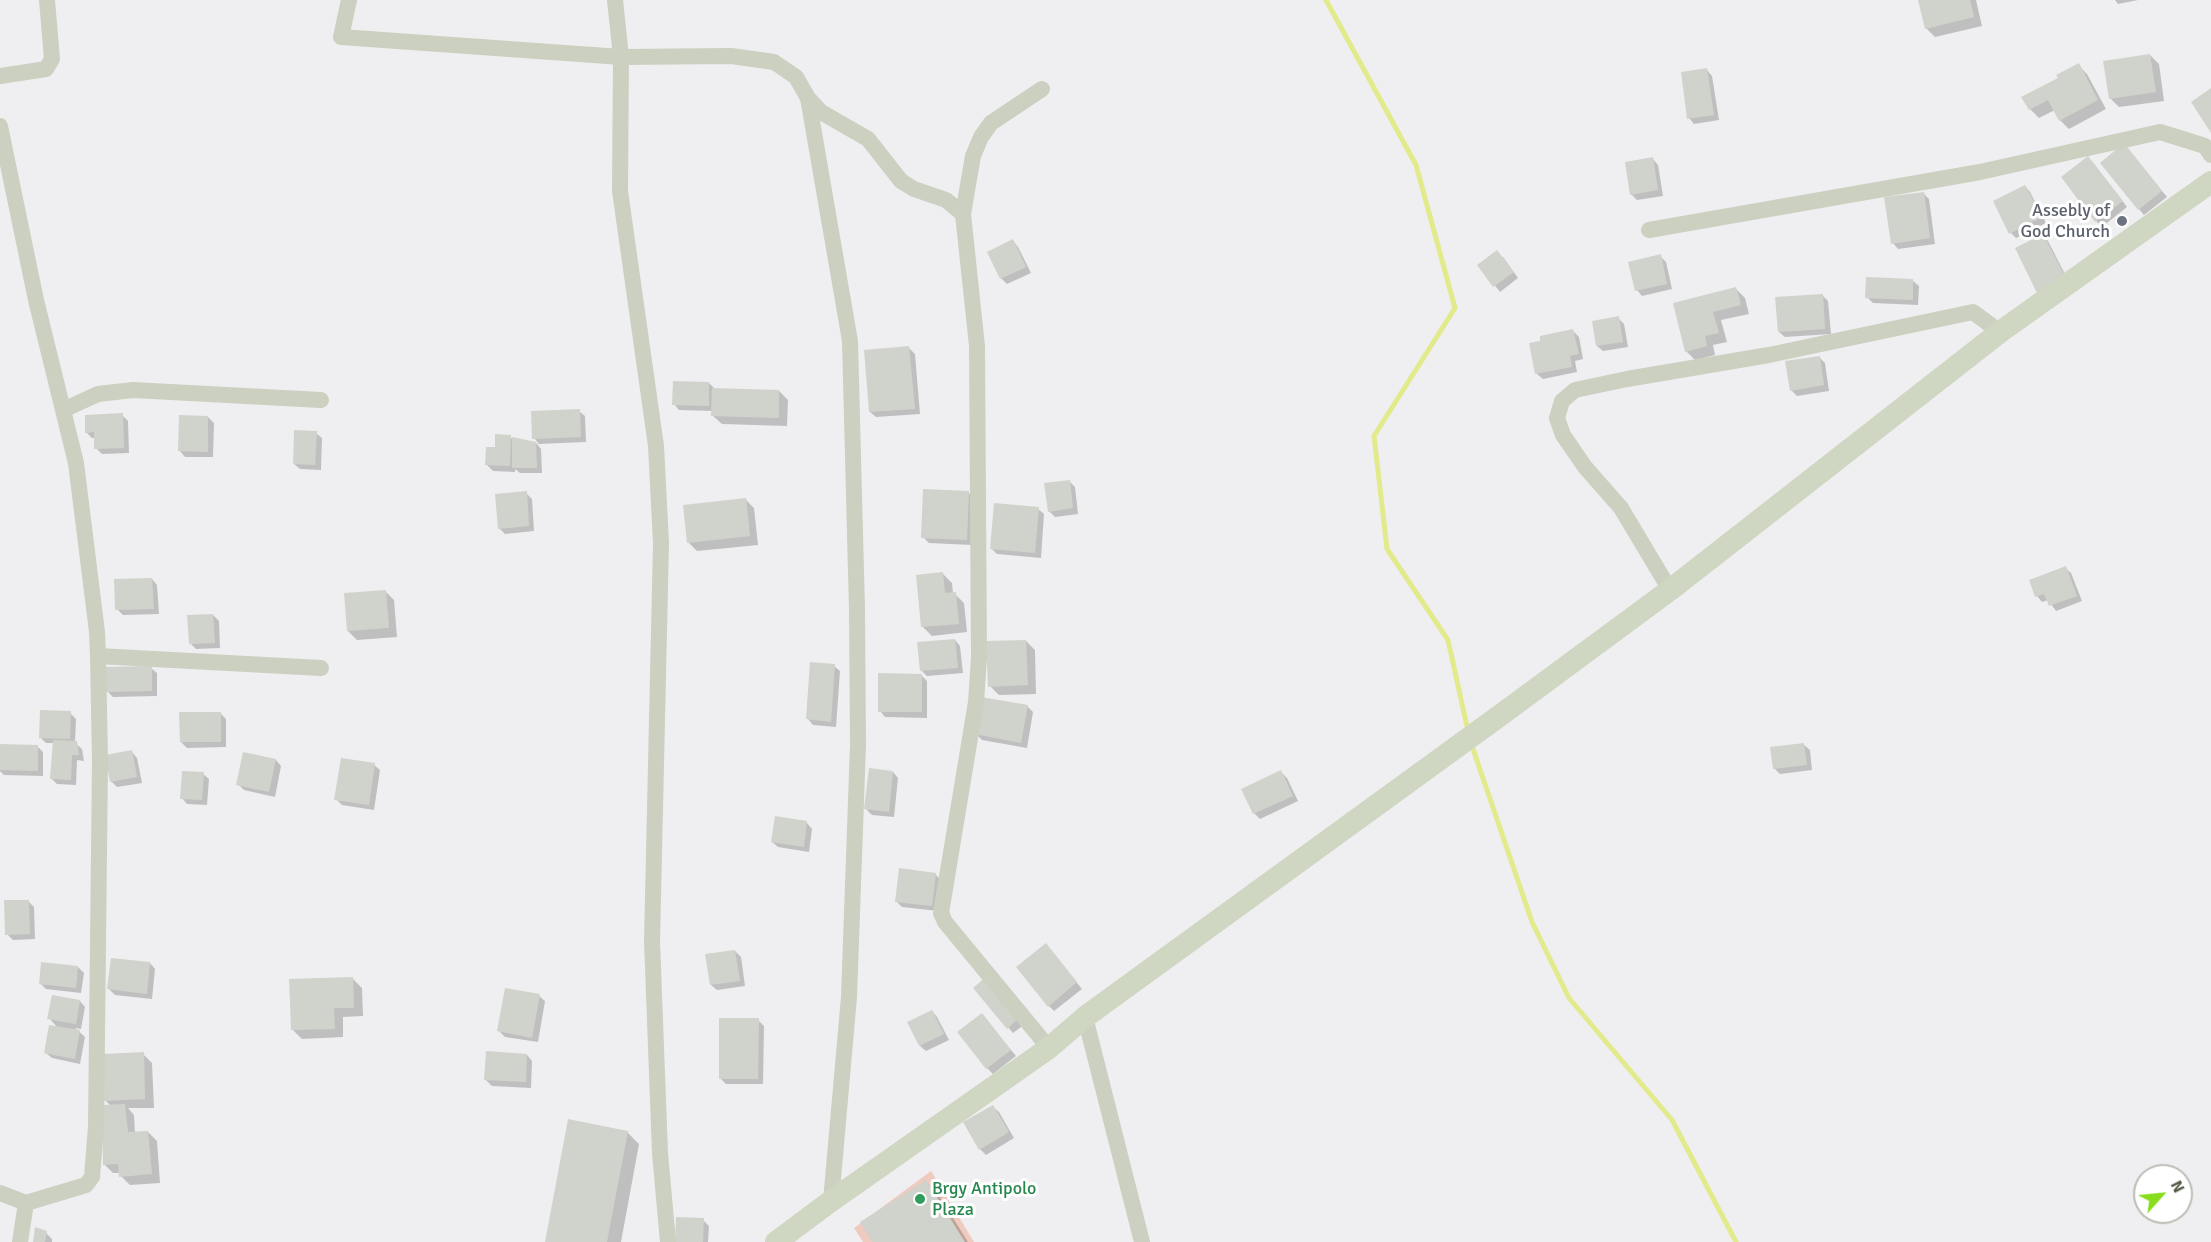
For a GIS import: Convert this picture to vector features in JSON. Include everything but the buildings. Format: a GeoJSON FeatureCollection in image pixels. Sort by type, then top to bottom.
{"type":"FeatureCollection","features":[{"type":"Feature","properties":{"kind":"main road"},"geometry":{"type":"LineString","coordinates":[[776,1242],[1049,1048],[1085,1017],[1401,789],[1670,590],[2000,332],[2211,182]]}},
{"type":"Feature","properties":{"kind":"street"},"geometry":{"type":"LineString","coordinates":[[0,76],[46,69],[52,59],[46,0]]}},
{"type":"Feature","properties":{"kind":"street"},"geometry":{"type":"LineString","coordinates":[[349,0],[341,38],[621,57],[731,56],[774,62],[796,77],[808,98],[821,112],[868,139],[901,181],[914,189],[946,200],[963,214]]}},
{"type":"Feature","properties":{"kind":"street"},"geometry":{"type":"LineString","coordinates":[[615,0],[621,57],[620,191],[656,446],[661,543],[652,941],[660,1153],[668,1242]]}},
{"type":"Feature","properties":{"kind":"street"},"geometry":{"type":"LineString","coordinates":[[1042,89],[991,123],[981,137],[973,156],[963,214],[977,345],[979,658],[975,702],[941,913],[945,922],[1049,1048]]}},
{"type":"Feature","properties":{"kind":"street"},"geometry":{"type":"LineString","coordinates":[[808,98],[850,341],[856,599],[858,745],[849,997],[831,1201]]}},
{"type":"Feature","properties":{"kind":"street"},"geometry":{"type":"LineString","coordinates":[[0,126],[36,300],[76,463],[97,632],[100,761],[96,1126],[93,1177],[86,1185],[27,1203],[0,1193]]}},
{"type":"Feature","properties":{"kind":"street"},"geometry":{"type":"LineString","coordinates":[[1649,230],[1980,172],[2160,132],[2205,146],[2211,154]]}},
{"type":"Feature","properties":{"kind":"street"},"geometry":{"type":"LineString","coordinates":[[1670,590],[1621,508],[1585,467],[1563,435],[1557,418],[1562,401],[1575,390],[1768,355],[1973,312],[2000,332]]}},
{"type":"Feature","properties":{"kind":"street"},"geometry":{"type":"LineString","coordinates":[[63,410],[98,394],[133,390],[321,400]]}},
{"type":"Feature","properties":{"kind":"street"},"geometry":{"type":"LineString","coordinates":[[98,656],[321,668]]}},
{"type":"Feature","properties":{"kind":"street"},"geometry":{"type":"LineString","coordinates":[[1085,1017],[1142,1242]]}},
{"type":"Feature","properties":{"kind":"street"},"geometry":{"type":"LineString","coordinates":[[20,1242],[27,1203]]}},
{"type":"Feature","properties":{"kind":"shaded area","name":"Brgy Antipolo Plaza"},"geometry":{"type":"Polygon","coordinates":[[[931,1171],[974,1242],[863,1242],[854,1228],[931,1171]]]}},
{"type":"Feature","properties":{"kind":"waterway"},"geometry":{"type":"LineString","coordinates":[[1326,0],[1416,165],[1455,308],[1374,436],[1387,549],[1448,640],[1468,731]]}},
{"type":"Feature","properties":{"kind":"waterway"},"geometry":{"type":"LineString","coordinates":[[1471,743],[1532,922],[1569,998],[1672,1120],[1736,1242]]}},
{"type":"Feature","properties":{"kind":"place","name":"Assebly of God Church"},"geometry":{"type":"Point","coordinates":[2122,221]}},
{"type":"Feature","properties":{"kind":"place","name":"Brgy Antipolo Plaza"},"geometry":{"type":"Point","coordinates":[920,1199]}}]}
